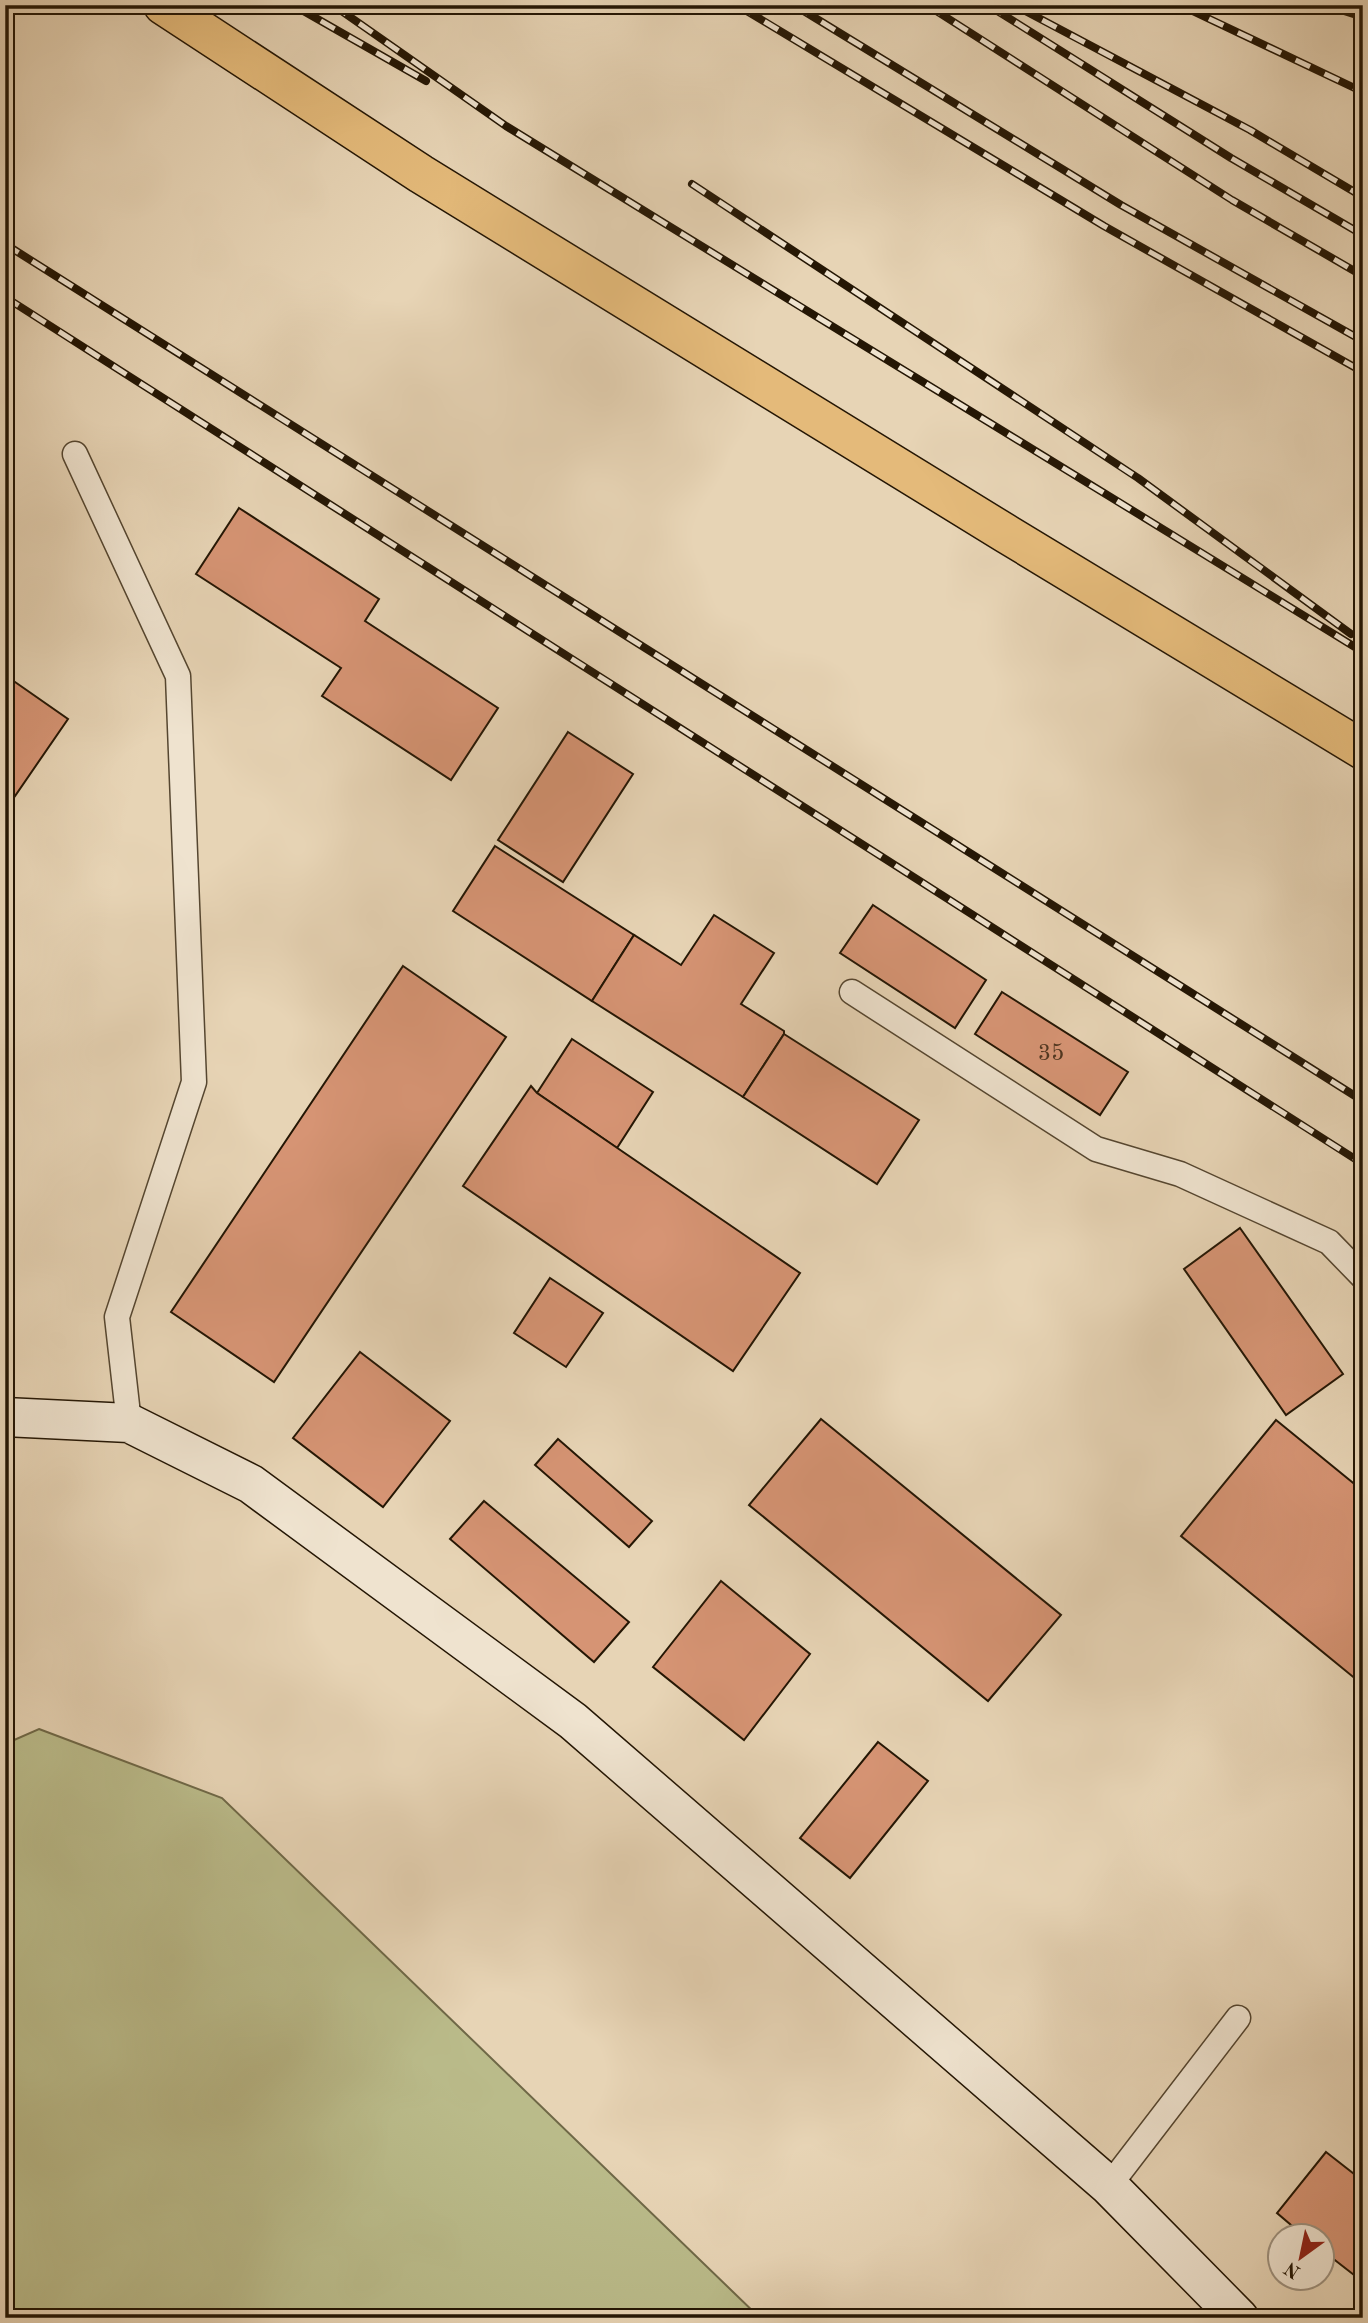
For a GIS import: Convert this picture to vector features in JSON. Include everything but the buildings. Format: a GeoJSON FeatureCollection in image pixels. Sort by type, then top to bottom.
{"type":"FeatureCollection","features":[{"type":"Feature","properties":{"kind":"highway"},"geometry":{"type":"LineString","coordinates":[[163,5],[421,174],[1363,750]]}},
{"type":"Feature","properties":{"kind":"street"},"geometry":{"type":"LineString","coordinates":[[5,1417],[129,1423],[251,1484],[573,1721],[1109,2186],[1239,2318]]}},
{"type":"Feature","properties":{"kind":"lane"},"geometry":{"type":"LineString","coordinates":[[75,454],[178,676],[194,1082],[117,1317],[129,1423]]}},
{"type":"Feature","properties":{"kind":"lane"},"geometry":{"type":"LineString","coordinates":[[852,992],[1096,1149],[1180,1174],[1329,1242],[1363,1277]]}},
{"type":"Feature","properties":{"kind":"lane"},"geometry":{"type":"LineString","coordinates":[[1109,2186],[1238,2018]]}},
{"type":"Feature","properties":{"kind":"green space"},"geometry":{"type":"Polygon","coordinates":[[[39,1729],[222,1798],[760,2318],[5,2318],[5,1744],[39,1729]]]}},
{"type":"Feature","properties":{"kind":"railway"},"geometry":{"type":"LineString","coordinates":[[293,5],[426,81]]}},
{"type":"Feature","properties":{"kind":"railway"},"geometry":{"type":"LineString","coordinates":[[333,5],[506,126],[1363,652]]}},
{"type":"Feature","properties":{"kind":"railway"},"geometry":{"type":"LineString","coordinates":[[737,5],[1104,226],[1363,372]]}},
{"type":"Feature","properties":{"kind":"railway"},"geometry":{"type":"LineString","coordinates":[[794,5],[1121,205],[1363,341]]}},
{"type":"Feature","properties":{"kind":"railway"},"geometry":{"type":"LineString","coordinates":[[927,5],[1232,200],[1363,276]]}},
{"type":"Feature","properties":{"kind":"railway"},"geometry":{"type":"LineString","coordinates":[[988,5],[1231,158],[1363,235]]}},
{"type":"Feature","properties":{"kind":"railway"},"geometry":{"type":"LineString","coordinates":[[1014,5],[1250,130],[1363,197]]}},
{"type":"Feature","properties":{"kind":"railway"},"geometry":{"type":"LineString","coordinates":[[1180,5],[1363,92]]}},
{"type":"Feature","properties":{"kind":"railway"},"geometry":{"type":"LineString","coordinates":[[1325,5],[1363,17]]}},
{"type":"Feature","properties":{"kind":"railway"},"geometry":{"type":"LineString","coordinates":[[692,184],[1138,478],[1351,634]]}},
{"type":"Feature","properties":{"kind":"railway"},"geometry":{"type":"LineString","coordinates":[[5,244],[1363,1101]]}},
{"type":"Feature","properties":{"kind":"railway"},"geometry":{"type":"LineString","coordinates":[[5,297],[1363,1164]]}}]}
